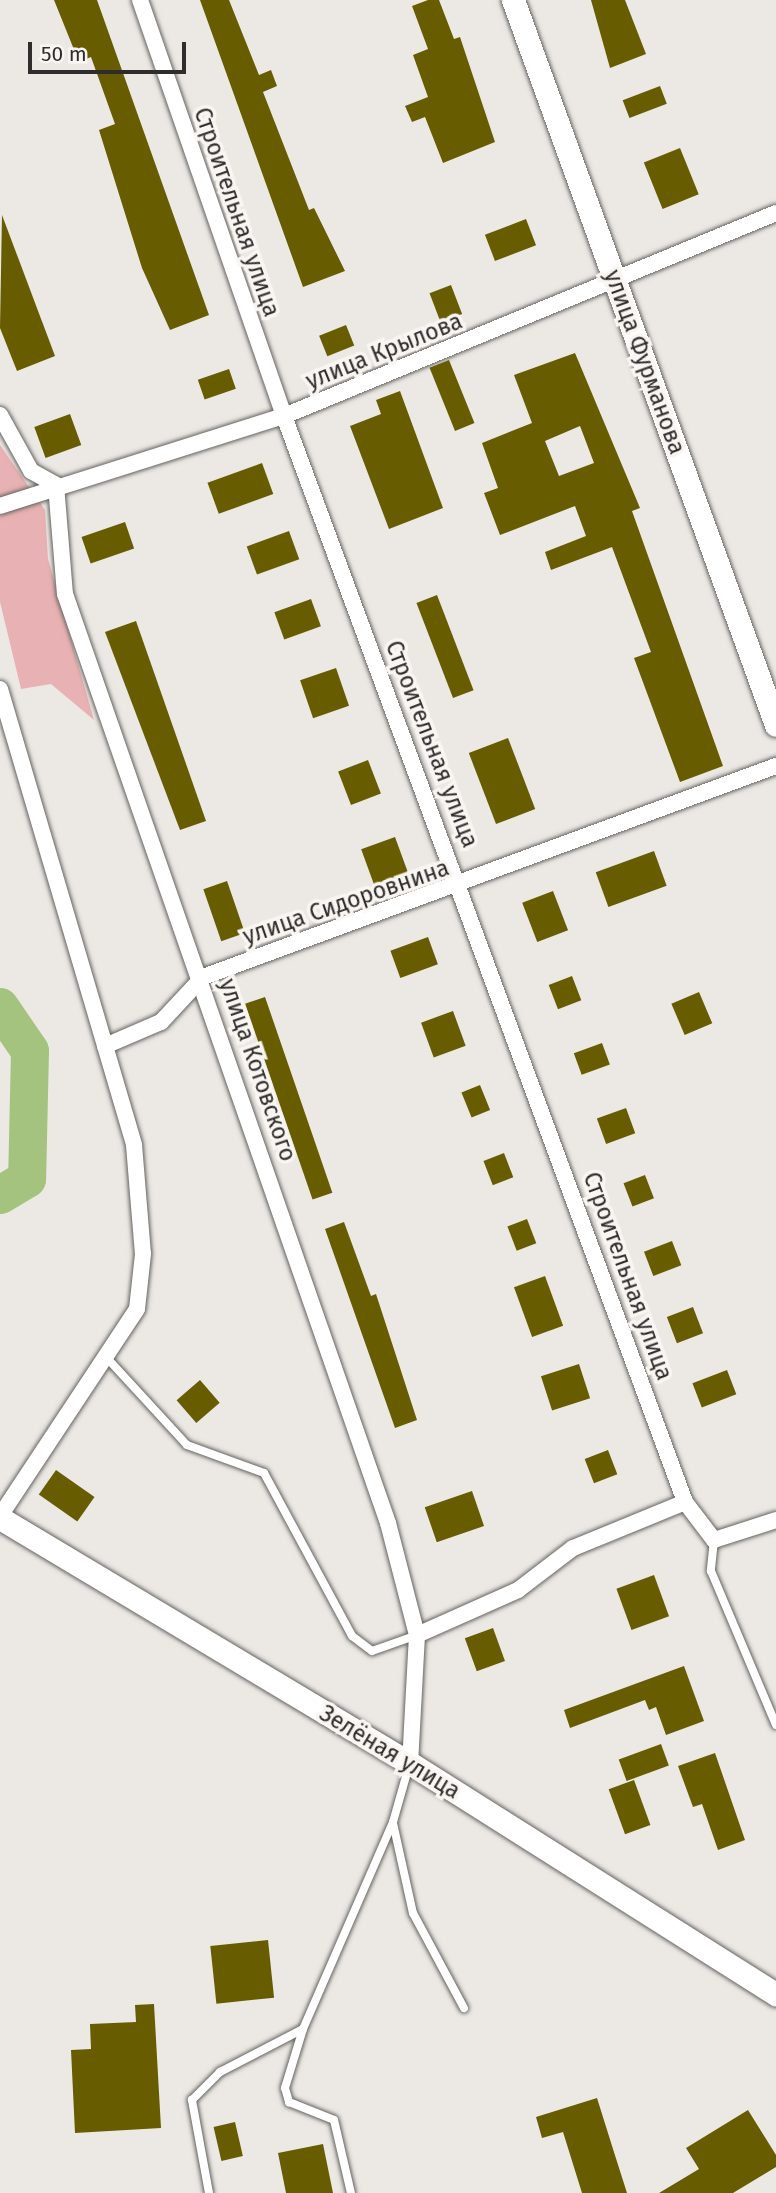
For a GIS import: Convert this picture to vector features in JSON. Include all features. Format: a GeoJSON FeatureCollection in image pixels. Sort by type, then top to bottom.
{"type":"FeatureCollection","features":[{"type":"Feature","properties":{"kind":"street","name":"Строительная улица"},"geometry":{"type":"LineString","coordinates":[[140,0],[284,416],[461,886],[685,1502],[714,1540]]}},
{"type":"Feature","properties":{"kind":"street","name":"улица Фурманова"},"geometry":{"type":"LineString","coordinates":[[513,0],[776,725]]}},
{"type":"Feature","properties":{"kind":"street","name":"улица Крылова"},"geometry":{"type":"LineString","coordinates":[[0,506],[56,485],[284,416],[776,213]]}},
{"type":"Feature","properties":{"kind":"street"},"geometry":{"type":"LineString","coordinates":[[0,415],[31,471],[56,485]]}},
{"type":"Feature","properties":{"kind":"street","name":"улица Котовского"},"geometry":{"type":"LineString","coordinates":[[56,485],[65,594],[202,977],[388,1523],[417,1635],[410,1763]]}},
{"type":"Feature","properties":{"kind":"street"},"geometry":{"type":"LineString","coordinates":[[0,689],[134,1144],[144,1254],[137,1309],[0,1517]]}},
{"type":"Feature","properties":{"kind":"street","name":"улица Сидоровнина"},"geometry":{"type":"LineString","coordinates":[[105,1046],[161,1022],[202,977],[461,886],[776,766]]}},
{"type":"Feature","properties":{"kind":"street"},"geometry":{"type":"LineString","coordinates":[[417,1635],[518,1590],[573,1548],[685,1502]]}},
{"type":"Feature","properties":{"kind":"street","name":"Зелёная улица"},"geometry":{"type":"LineString","coordinates":[[0,1517],[410,1763],[776,1994]]}},
{"type":"Feature","properties":{"kind":"street"},"geometry":{"type":"LineString","coordinates":[[714,1540],[776,1520]]}},
{"type":"Feature","properties":{"kind":"lane"},"geometry":{"type":"LineString","coordinates":[[107,1358],[187,1445],[264,1473],[352,1636],[372,1651],[417,1635]]}},
{"type":"Feature","properties":{"kind":"lane"},"geometry":{"type":"LineString","coordinates":[[714,1540],[711,1571],[776,1725]]}},
{"type":"Feature","properties":{"kind":"lane"},"geometry":{"type":"LineString","coordinates":[[351,2193],[334,2120],[289,2102],[285,2088],[303,2029],[393,1822],[410,1763]]}},
{"type":"Feature","properties":{"kind":"lane"},"geometry":{"type":"LineString","coordinates":[[393,1822],[413,1913],[464,2008]]}},
{"type":"Feature","properties":{"kind":"lane"},"geometry":{"type":"LineString","coordinates":[[209,2193],[192,2100],[220,2072],[303,2029]]}},
{"type":"Feature","properties":{"kind":"shaded area"},"geometry":{"type":"Polygon","coordinates":[[[0,445],[45,510],[48,559],[94,720],[51,684],[21,689],[0,602],[0,445]]]}},
{"type":"Feature","properties":{"kind":"building"},"geometry":{"type":"Polygon","coordinates":[[[54,0],[97,0],[209,315],[170,330],[142,268],[99,130],[115,124],[91,57],[79,62],[54,0]]]}},
{"type":"Feature","properties":{"kind":"building"},"geometry":{"type":"Polygon","coordinates":[[[200,0],[229,0],[259,75],[271,70],[277,86],[263,92],[309,210],[314,208],[345,271],[303,287],[200,0]]]}},
{"type":"Feature","properties":{"kind":"building"},"geometry":{"type":"Polygon","coordinates":[[[428,0],[439,0],[454,39],[460,37],[495,142],[443,163],[425,117],[412,122],[405,106],[428,97],[413,55],[428,49],[412,6],[428,0]]]}},
{"type":"Feature","properties":{"kind":"building"},"geometry":{"type":"Polygon","coordinates":[[[591,0],[625,0],[646,54],[610,68],[591,0]]]}},
{"type":"Feature","properties":{"kind":"building"},"geometry":{"type":"Polygon","coordinates":[[[660,86],[667,104],[629,118],[623,100],[660,86]]]}},
{"type":"Feature","properties":{"kind":"building"},"geometry":{"type":"Polygon","coordinates":[[[680,148],[699,194],[663,209],[644,163],[680,148]]]}},
{"type":"Feature","properties":{"kind":"building"},"geometry":{"type":"Polygon","coordinates":[[[2,215],[55,356],[17,371],[0,328],[2,215]]]}},
{"type":"Feature","properties":{"kind":"building"},"geometry":{"type":"Polygon","coordinates":[[[526,219],[536,245],[495,261],[485,235],[526,219]]]}},
{"type":"Feature","properties":{"kind":"building"},"geometry":{"type":"Polygon","coordinates":[[[451,285],[462,314],[441,322],[430,293],[451,285]]]}},
{"type":"Feature","properties":{"kind":"building"},"geometry":{"type":"Polygon","coordinates":[[[346,325],[354,345],[327,356],[319,336],[346,325]]]}},
{"type":"Feature","properties":{"kind":"building"},"geometry":{"type":"Polygon","coordinates":[[[575,353],[640,508],[632,511],[723,766],[680,782],[634,658],[651,652],[612,547],[551,570],[545,552],[586,536],[575,506],[500,535],[484,493],[498,488],[482,443],[532,423],[514,375],[575,353]],[[580,426],[545,441],[559,476],[594,463],[580,426]]]}},
{"type":"Feature","properties":{"kind":"building"},"geometry":{"type":"Polygon","coordinates":[[[449,360],[474,423],[455,431],[430,368],[449,360]]]}},
{"type":"Feature","properties":{"kind":"building"},"geometry":{"type":"Polygon","coordinates":[[[229,369],[236,389],[205,400],[198,380],[229,369]]]}},
{"type":"Feature","properties":{"kind":"building"},"geometry":{"type":"Polygon","coordinates":[[[400,391],[443,508],[389,529],[350,426],[381,414],[376,400],[400,391]]]}},
{"type":"Feature","properties":{"kind":"building"},"geometry":{"type":"Polygon","coordinates":[[[70,414],[81,445],[46,458],[34,427],[70,414]]]}},
{"type":"Feature","properties":{"kind":"building"},"geometry":{"type":"Polygon","coordinates":[[[262,463],[273,494],[219,514],[207,483],[262,463]]]}},
{"type":"Feature","properties":{"kind":"building"},"geometry":{"type":"Polygon","coordinates":[[[125,522],[134,548],[91,563],[82,537],[125,522]]]}},
{"type":"Feature","properties":{"kind":"building"},"geometry":{"type":"Polygon","coordinates":[[[289,531],[299,559],[257,575],[247,546],[289,531]]]}},
{"type":"Feature","properties":{"kind":"building"},"geometry":{"type":"Polygon","coordinates":[[[437,595],[474,690],[453,698],[416,603],[437,595]]]}},
{"type":"Feature","properties":{"kind":"building"},"geometry":{"type":"Polygon","coordinates":[[[311,599],[321,626],[284,640],[274,612],[311,599]]]}},
{"type":"Feature","properties":{"kind":"building"},"geometry":{"type":"Polygon","coordinates":[[[136,621],[206,821],[180,830],[105,632],[136,621]]]}},
{"type":"Feature","properties":{"kind":"building"},"geometry":{"type":"Polygon","coordinates":[[[336,668],[349,706],[313,718],[300,680],[336,668]]]}},
{"type":"Feature","properties":{"kind":"building"},"geometry":{"type":"Polygon","coordinates":[[[508,738],[535,809],[496,824],[469,753],[508,738]]]}},
{"type":"Feature","properties":{"kind":"building"},"geometry":{"type":"Polygon","coordinates":[[[368,760],[381,794],[351,805],[338,771],[368,760]]]}},
{"type":"Feature","properties":{"kind":"building"},"geometry":{"type":"Polygon","coordinates":[[[395,837],[410,879],[377,892],[361,849],[395,837]]]}},
{"type":"Feature","properties":{"kind":"building"},"geometry":{"type":"Polygon","coordinates":[[[654,851],[667,886],[608,907],[596,872],[654,851]]]}},
{"type":"Feature","properties":{"kind":"building"},"geometry":{"type":"Polygon","coordinates":[[[227,881],[245,933],[221,941],[203,889],[227,881]]]}},
{"type":"Feature","properties":{"kind":"building"},"geometry":{"type":"Polygon","coordinates":[[[553,891],[568,930],[537,942],[522,903],[553,891]]]}},
{"type":"Feature","properties":{"kind":"building"},"geometry":{"type":"Polygon","coordinates":[[[428,937],[438,964],[400,978],[390,951],[428,937]]]}},
{"type":"Feature","properties":{"kind":"building"},"geometry":{"type":"Polygon","coordinates":[[[572,976],[581,1000],[558,1009],[549,985],[572,976]]]}},
{"type":"Feature","properties":{"kind":"building"},"geometry":{"type":"Polygon","coordinates":[[[699,992],[712,1023],[685,1035],[671,1004],[699,992]]]}},
{"type":"Feature","properties":{"kind":"building"},"geometry":{"type":"Polygon","coordinates":[[[265,997],[332,1193],[313,1200],[245,1004],[265,997]]]}},
{"type":"Feature","properties":{"kind":"building"},"geometry":{"type":"Polygon","coordinates":[[[453,1011],[466,1046],[434,1057],[421,1023],[453,1011]]]}},
{"type":"Feature","properties":{"kind":"building"},"geometry":{"type":"Polygon","coordinates":[[[602,1043],[610,1065],[582,1075],[574,1053],[602,1043]]]}},
{"type":"Feature","properties":{"kind":"building"},"geometry":{"type":"Polygon","coordinates":[[[480,1085],[490,1110],[472,1118],[461,1092],[480,1085]]]}},
{"type":"Feature","properties":{"kind":"building"},"geometry":{"type":"Polygon","coordinates":[[[626,1108],[635,1133],[606,1144],[597,1119],[626,1108]]]}},
{"type":"Feature","properties":{"kind":"building"},"geometry":{"type":"Polygon","coordinates":[[[504,1153],[513,1177],[493,1185],[483,1161],[504,1153]]]}},
{"type":"Feature","properties":{"kind":"building"},"geometry":{"type":"Polygon","coordinates":[[[645,1175],[654,1198],[632,1207],[624,1183],[645,1175]]]}},
{"type":"Feature","properties":{"kind":"building"},"geometry":{"type":"Polygon","coordinates":[[[527,1219],[536,1243],[517,1251],[507,1227],[527,1219]]]}},
{"type":"Feature","properties":{"kind":"building"},"geometry":{"type":"Polygon","coordinates":[[[344,1222],[371,1296],[376,1294],[417,1420],[395,1428],[325,1229],[344,1222]]]}},
{"type":"Feature","properties":{"kind":"building"},"geometry":{"type":"Polygon","coordinates":[[[672,1241],[681,1265],[653,1276],[644,1252],[672,1241]]]}},
{"type":"Feature","properties":{"kind":"building"},"geometry":{"type":"Polygon","coordinates":[[[545,1276],[563,1326],[532,1337],[514,1287],[545,1276]]]}},
{"type":"Feature","properties":{"kind":"building"},"geometry":{"type":"Polygon","coordinates":[[[693,1307],[703,1333],[677,1343],[667,1317],[693,1307]]]}},
{"type":"Feature","properties":{"kind":"building"},"geometry":{"type":"Polygon","coordinates":[[[579,1364],[590,1398],[552,1411],[541,1376],[579,1364]]]}},
{"type":"Feature","properties":{"kind":"building"},"geometry":{"type":"Polygon","coordinates":[[[727,1370],[736,1394],[702,1408],[692,1383],[727,1370]]]}},
{"type":"Feature","properties":{"kind":"building"},"geometry":{"type":"Polygon","coordinates":[[[200,1380],[220,1403],[196,1423],[177,1400],[200,1380]]]}},
{"type":"Feature","properties":{"kind":"building"},"geometry":{"type":"Polygon","coordinates":[[[608,1450],[617,1474],[594,1483],[585,1459],[608,1450]]]}},
{"type":"Feature","properties":{"kind":"building"},"geometry":{"type":"Polygon","coordinates":[[[56,1470],[95,1497],[77,1522],[39,1495],[56,1470]]]}},
{"type":"Feature","properties":{"kind":"building"},"geometry":{"type":"Polygon","coordinates":[[[472,1491],[484,1526],[437,1542],[425,1507],[472,1491]]]}},
{"type":"Feature","properties":{"kind":"building"},"geometry":{"type":"Polygon","coordinates":[[[654,1575],[669,1616],[631,1630],[616,1589],[654,1575]]]}},
{"type":"Feature","properties":{"kind":"building"},"geometry":{"type":"Polygon","coordinates":[[[493,1628],[505,1661],[477,1671],[465,1638],[493,1628]]]}},
{"type":"Feature","properties":{"kind":"building"},"geometry":{"type":"Polygon","coordinates":[[[684,1666],[704,1721],[666,1735],[656,1707],[649,1710],[645,1700],[570,1728],[564,1710],[684,1666]]]}},
{"type":"Feature","properties":{"kind":"building"},"geometry":{"type":"Polygon","coordinates":[[[661,1744],[669,1766],[627,1781],[619,1759],[661,1744]]]}},
{"type":"Feature","properties":{"kind":"building"},"geometry":{"type":"Polygon","coordinates":[[[715,1753],[745,1840],[718,1850],[702,1804],[693,1807],[678,1766],[715,1753]]]}},
{"type":"Feature","properties":{"kind":"building"},"geometry":{"type":"Polygon","coordinates":[[[634,1780],[650,1825],[625,1834],[609,1789],[634,1780]]]}},
{"type":"Feature","properties":{"kind":"building"},"geometry":{"type":"Polygon","coordinates":[[[268,1940],[274,1998],[216,2004],[210,1946],[268,1940]]]}},
{"type":"Feature","properties":{"kind":"building"},"geometry":{"type":"Polygon","coordinates":[[[154,2004],[161,2128],[75,2133],[71,2050],[91,2049],[90,2024],[136,2022],[135,2005],[154,2004]]]}},
{"type":"Feature","properties":{"kind":"building"},"geometry":{"type":"Polygon","coordinates":[[[597,2098],[627,2193],[582,2193],[563,2132],[542,2138],[536,2117],[597,2098]]]}},
{"type":"Feature","properties":{"kind":"building"},"geometry":{"type":"Polygon","coordinates":[[[748,2110],[776,2155],[776,2167],[733,2193],[659,2193],[699,2169],[686,2148],[748,2110]]]}},
{"type":"Feature","properties":{"kind":"building"},"geometry":{"type":"Polygon","coordinates":[[[235,2122],[243,2156],[221,2161],[214,2127],[235,2122]]]}},
{"type":"Feature","properties":{"kind":"building"},"geometry":{"type":"Polygon","coordinates":[[[323,2144],[333,2193],[286,2193],[278,2153],[323,2144]]]}},
{"type":"Feature","properties":{"kind":"waterway"},"geometry":{"type":"LineString","coordinates":[[0,1007],[30,1051],[27,1179],[0,1195]]}}]}
